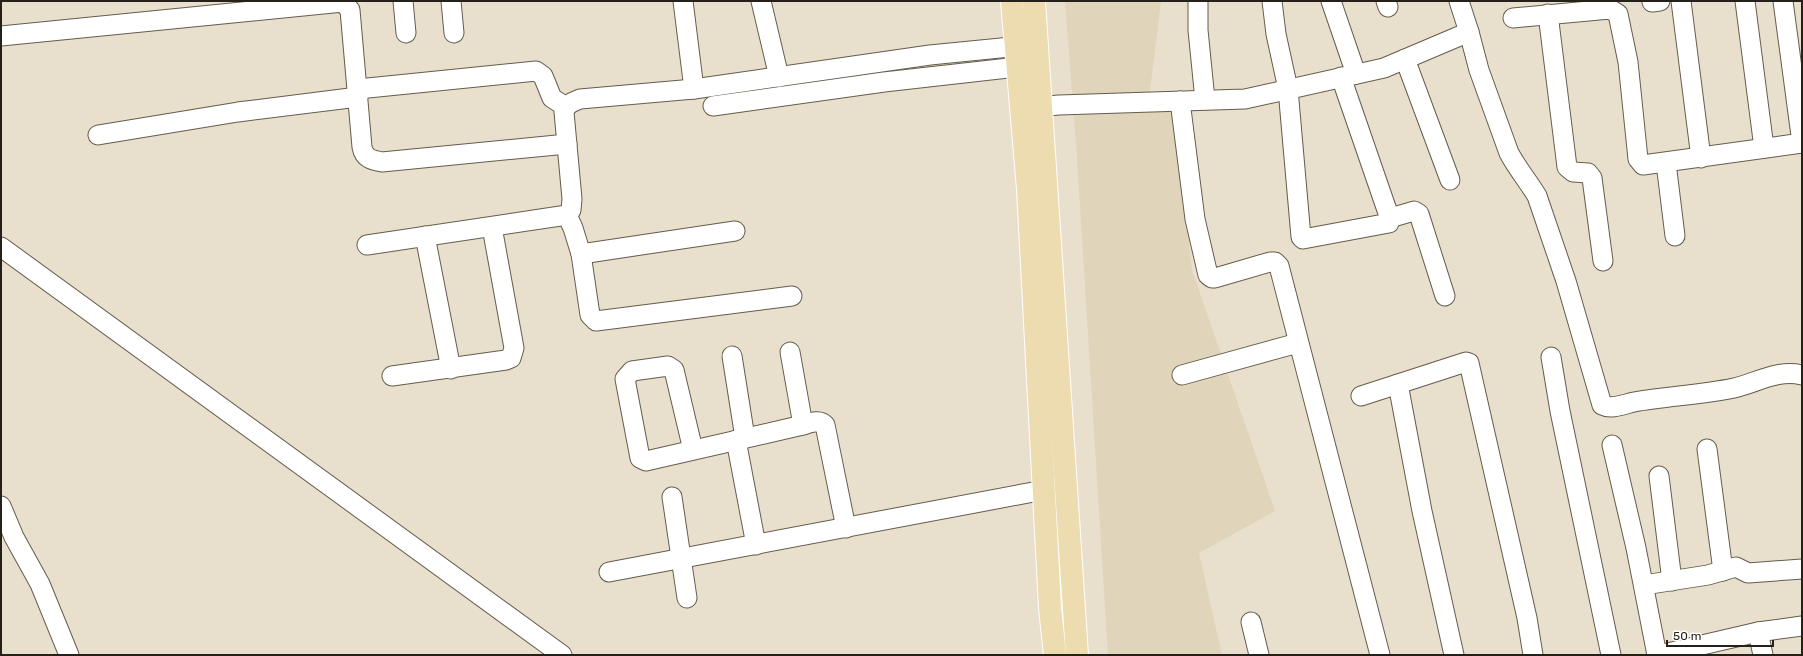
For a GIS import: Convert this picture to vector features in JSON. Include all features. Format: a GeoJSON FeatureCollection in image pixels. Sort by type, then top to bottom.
{"type":"FeatureCollection","features":[{"type":"Feature","properties":{"kind":"main road"},"geometry":{"type":"LineString","coordinates":[[1012,1],[1017,57],[1031,107],[1071,552],[1077,655]]}},
{"type":"Feature","properties":{"kind":"main road"},"geometry":{"type":"LineString","coordinates":[[1034,1],[1037,44],[1031,107],[1028,189],[1047,554],[1055,655]]}},
{"type":"Feature","properties":{"kind":"street"},"geometry":{"type":"LineString","coordinates":[[403,1],[406,33]]}},
{"type":"Feature","properties":{"kind":"street"},"geometry":{"type":"LineString","coordinates":[[451,1],[454,33]]}},
{"type":"Feature","properties":{"kind":"street"},"geometry":{"type":"LineString","coordinates":[[683,1],[694,89]]}},
{"type":"Feature","properties":{"kind":"street"},"geometry":{"type":"LineString","coordinates":[[761,1],[779,77]]}},
{"type":"Feature","properties":{"kind":"street"},"geometry":{"type":"LineString","coordinates":[[1198,1],[1198,30],[1205,100]]}},
{"type":"Feature","properties":{"kind":"street"},"geometry":{"type":"LineString","coordinates":[[1272,1],[1276,34],[1288,89],[1301,238],[1305,239],[1388,223],[1390,218],[1348,76],[1331,1]]}},
{"type":"Feature","properties":{"kind":"street"},"geometry":{"type":"LineString","coordinates":[[1459,1],[1479,70],[1509,152],[1516,166],[1537,196],[1566,281],[1602,405],[1612,407],[1634,402],[1733,388],[1763,378],[1793,374],[1802,375]]}},
{"type":"Feature","properties":{"kind":"street"},"geometry":{"type":"LineString","coordinates":[[1681,1],[1701,158]]}},
{"type":"Feature","properties":{"kind":"street"},"geometry":{"type":"LineString","coordinates":[[1745,1],[1764,148]]}},
{"type":"Feature","properties":{"kind":"street"},"geometry":{"type":"LineString","coordinates":[[1513,18],[1610,8],[1618,14],[1628,62],[1638,159],[1643,165],[1646,166],[1802,143],[1795,44],[1783,1]]}},
{"type":"Feature","properties":{"kind":"street"},"geometry":{"type":"LineString","coordinates":[[1,36],[343,2],[350,10],[363,154],[372,161],[382,162],[567,144]]}},
{"type":"Feature","properties":{"kind":"street"},"geometry":{"type":"LineString","coordinates":[[1548,14],[1566,167],[1573,172],[1588,173],[1592,178],[1603,261]]}},
{"type":"Feature","properties":{"kind":"street"},"geometry":{"type":"LineString","coordinates":[[1031,107],[1245,99],[1384,68],[1469,32]]}},
{"type":"Feature","properties":{"kind":"street"},"geometry":{"type":"LineString","coordinates":[[713,106],[884,82],[1017,57],[1037,44]]}},
{"type":"Feature","properties":{"kind":"street"},"geometry":{"type":"LineString","coordinates":[[367,245],[567,215],[571,210],[572,198],[564,116],[566,107],[571,102],[580,99],[694,89],[930,55],[1017,57]]}},
{"type":"Feature","properties":{"kind":"street"},"geometry":{"type":"LineString","coordinates":[[1405,59],[1450,180]]}},
{"type":"Feature","properties":{"kind":"street"},"geometry":{"type":"LineString","coordinates":[[98,135],[358,93],[536,71],[543,76],[552,98],[566,107]]}},
{"type":"Feature","properties":{"kind":"street"},"geometry":{"type":"LineString","coordinates":[[1180,101],[1195,219],[1208,275],[1215,278],[1270,262],[1279,266],[1380,655]]}},
{"type":"Feature","properties":{"kind":"street"},"geometry":{"type":"LineString","coordinates":[[1666,163],[1675,236]]}},
{"type":"Feature","properties":{"kind":"street"},"geometry":{"type":"LineString","coordinates":[[1390,218],[1414,212],[1419,214],[1445,296]]}},
{"type":"Feature","properties":{"kind":"street"},"geometry":{"type":"LineString","coordinates":[[567,215],[573,228],[581,254],[590,315],[596,321],[792,296]]}},
{"type":"Feature","properties":{"kind":"street"},"geometry":{"type":"LineString","coordinates":[[392,376],[451,369],[506,360],[513,355],[514,348],[492,227]]}},
{"type":"Feature","properties":{"kind":"street"},"geometry":{"type":"LineString","coordinates":[[581,254],[735,230]]}},
{"type":"Feature","properties":{"kind":"street"},"geometry":{"type":"LineString","coordinates":[[425,236],[451,369]]}},
{"type":"Feature","properties":{"kind":"street"},"geometry":{"type":"LineString","coordinates":[[1,247],[562,655]]}},
{"type":"Feature","properties":{"kind":"street"},"geometry":{"type":"LineString","coordinates":[[1182,375],[1298,343]]}},
{"type":"Feature","properties":{"kind":"street"},"geometry":{"type":"LineString","coordinates":[[790,352],[803,424]]}},
{"type":"Feature","properties":{"kind":"street"},"geometry":{"type":"LineString","coordinates":[[732,356],[741,439],[756,545]]}},
{"type":"Feature","properties":{"kind":"street"},"geometry":{"type":"LineString","coordinates":[[1551,357],[1560,411],[1611,655]]}},
{"type":"Feature","properties":{"kind":"street"},"geometry":{"type":"LineString","coordinates":[[1361,396],[1466,362],[1470,365],[1527,618],[1533,655]]}},
{"type":"Feature","properties":{"kind":"street"},"geometry":{"type":"LineString","coordinates":[[694,450],[674,370],[668,366],[632,371],[629,373],[625,379],[640,458],[646,461],[694,450],[741,439],[803,424],[819,421],[825,424],[846,528]]}},
{"type":"Feature","properties":{"kind":"street"},"geometry":{"type":"LineString","coordinates":[[1398,384],[1422,511],[1454,655]]}},
{"type":"Feature","properties":{"kind":"street"},"geometry":{"type":"LineString","coordinates":[[1612,445],[1644,585],[1658,655],[1758,632],[1802,626]]}},
{"type":"Feature","properties":{"kind":"street"},"geometry":{"type":"LineString","coordinates":[[1707,448],[1723,571]]}},
{"type":"Feature","properties":{"kind":"street"},"geometry":{"type":"LineString","coordinates":[[1659,476],[1672,581]]}},
{"type":"Feature","properties":{"kind":"street"},"geometry":{"type":"LineString","coordinates":[[609,572],[1044,490]]}},
{"type":"Feature","properties":{"kind":"street"},"geometry":{"type":"LineString","coordinates":[[672,496],[680,559],[687,598]]}},
{"type":"Feature","properties":{"kind":"street"},"geometry":{"type":"LineString","coordinates":[[1,506],[14,537],[40,584],[69,655]]}},
{"type":"Feature","properties":{"kind":"street"},"geometry":{"type":"LineString","coordinates":[[1047,554],[1071,552]]}},
{"type":"Feature","properties":{"kind":"street"},"geometry":{"type":"LineString","coordinates":[[1644,585],[1672,581],[1736,567],[1748,573],[1802,569]]}},
{"type":"Feature","properties":{"kind":"street"},"geometry":{"type":"LineString","coordinates":[[1251,622],[1259,655]]}},
{"type":"Feature","properties":{"kind":"street"},"geometry":{"type":"LineString","coordinates":[[1758,632],[1763,655]]}},
{"type":"Feature","properties":{"kind":"shaded area"},"geometry":{"type":"Polygon","coordinates":[[[1065,1],[1161,1],[1148,108],[1175,104],[1192,270],[1275,511],[1199,553],[1222,655],[1108,655],[1077,157],[1065,1]]]}}]}
